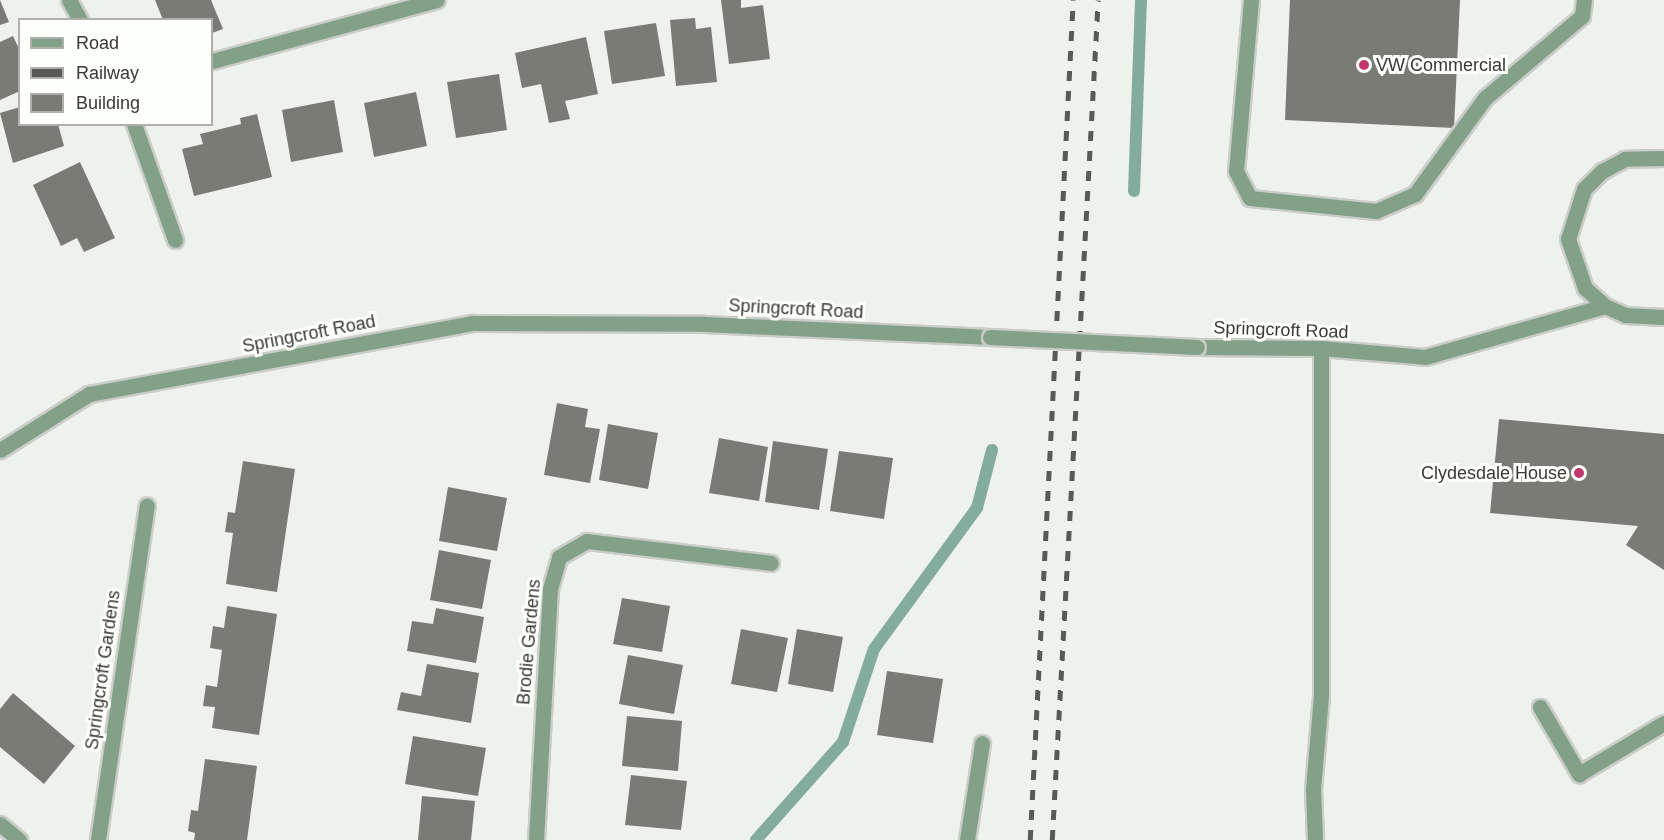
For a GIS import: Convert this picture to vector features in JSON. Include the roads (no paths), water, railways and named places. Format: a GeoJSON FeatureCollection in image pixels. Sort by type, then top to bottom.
{"type":"FeatureCollection","features":[{"type":"Feature","properties":{"kind":"street"},"geometry":{"type":"LineString","coordinates":[[69,0],[80,18]]}},
{"type":"Feature","properties":{"kind":"street"},"geometry":{"type":"LineString","coordinates":[[213,61],[436,0]]}},
{"type":"Feature","properties":{"kind":"street"},"geometry":{"type":"LineString","coordinates":[[1251,0],[1236,171],[1250,198],[1376,211],[1415,194],[1485,98],[1582,16],[1584,0]]}},
{"type":"Feature","properties":{"kind":"street"},"geometry":{"type":"LineString","coordinates":[[135,126],[175,240]]}},
{"type":"Feature","properties":{"kind":"street"},"geometry":{"type":"LineString","coordinates":[[1664,158],[1625,159],[1602,171],[1584,189],[1572,213],[1568,239],[1573,265],[1585,288],[1605,306],[1625,315],[1664,317]]}},
{"type":"Feature","properties":{"kind":"street","name":"Springcroft Road"},"geometry":{"type":"LineString","coordinates":[[1,447],[89,394],[472,323],[704,324],[1197,347],[1321,348],[1425,357],[1605,306]]}},
{"type":"Feature","properties":{"kind":"street"},"geometry":{"type":"LineString","coordinates":[[1315,840],[1321,695],[1321,348]]}},
{"type":"Feature","properties":{"kind":"street","name":"Springcroft Gardens"},"geometry":{"type":"LineString","coordinates":[[98,840],[147,506]]}},
{"type":"Feature","properties":{"kind":"street","name":"Brodie Gardens"},"geometry":{"type":"LineString","coordinates":[[536,840],[550,589],[559,557],[587,542],[771,563]]}},
{"type":"Feature","properties":{"kind":"street"},"geometry":{"type":"LineString","coordinates":[[1540,707],[1579,774],[1664,723]]}},
{"type":"Feature","properties":{"kind":"street"},"geometry":{"type":"LineString","coordinates":[[967,840],[982,743]]}},
{"type":"Feature","properties":{"kind":"street"},"geometry":{"type":"LineString","coordinates":[[0,824],[19,840]]}},
{"type":"Feature","properties":{"kind":"waterway"},"geometry":{"type":"LineString","coordinates":[[1134,191],[1141,0]]}},
{"type":"Feature","properties":{"kind":"waterway"},"geometry":{"type":"LineString","coordinates":[[756,840],[843,742],[874,649],[977,508],[992,450]]}},
{"type":"Feature","properties":{"kind":"railway"},"geometry":{"type":"LineString","coordinates":[[1030,840],[1073,0]]}},
{"type":"Feature","properties":{"kind":"railway"},"geometry":{"type":"LineString","coordinates":[[1052,840],[1098,0]]}},
{"type":"Feature","properties":{"kind":"place","name":"VW Commercial"},"geometry":{"type":"Point","coordinates":[1364,65]}},
{"type":"Feature","properties":{"kind":"place","name":"Clydesdale House"},"geometry":{"type":"Point","coordinates":[1579,473]}}]}
